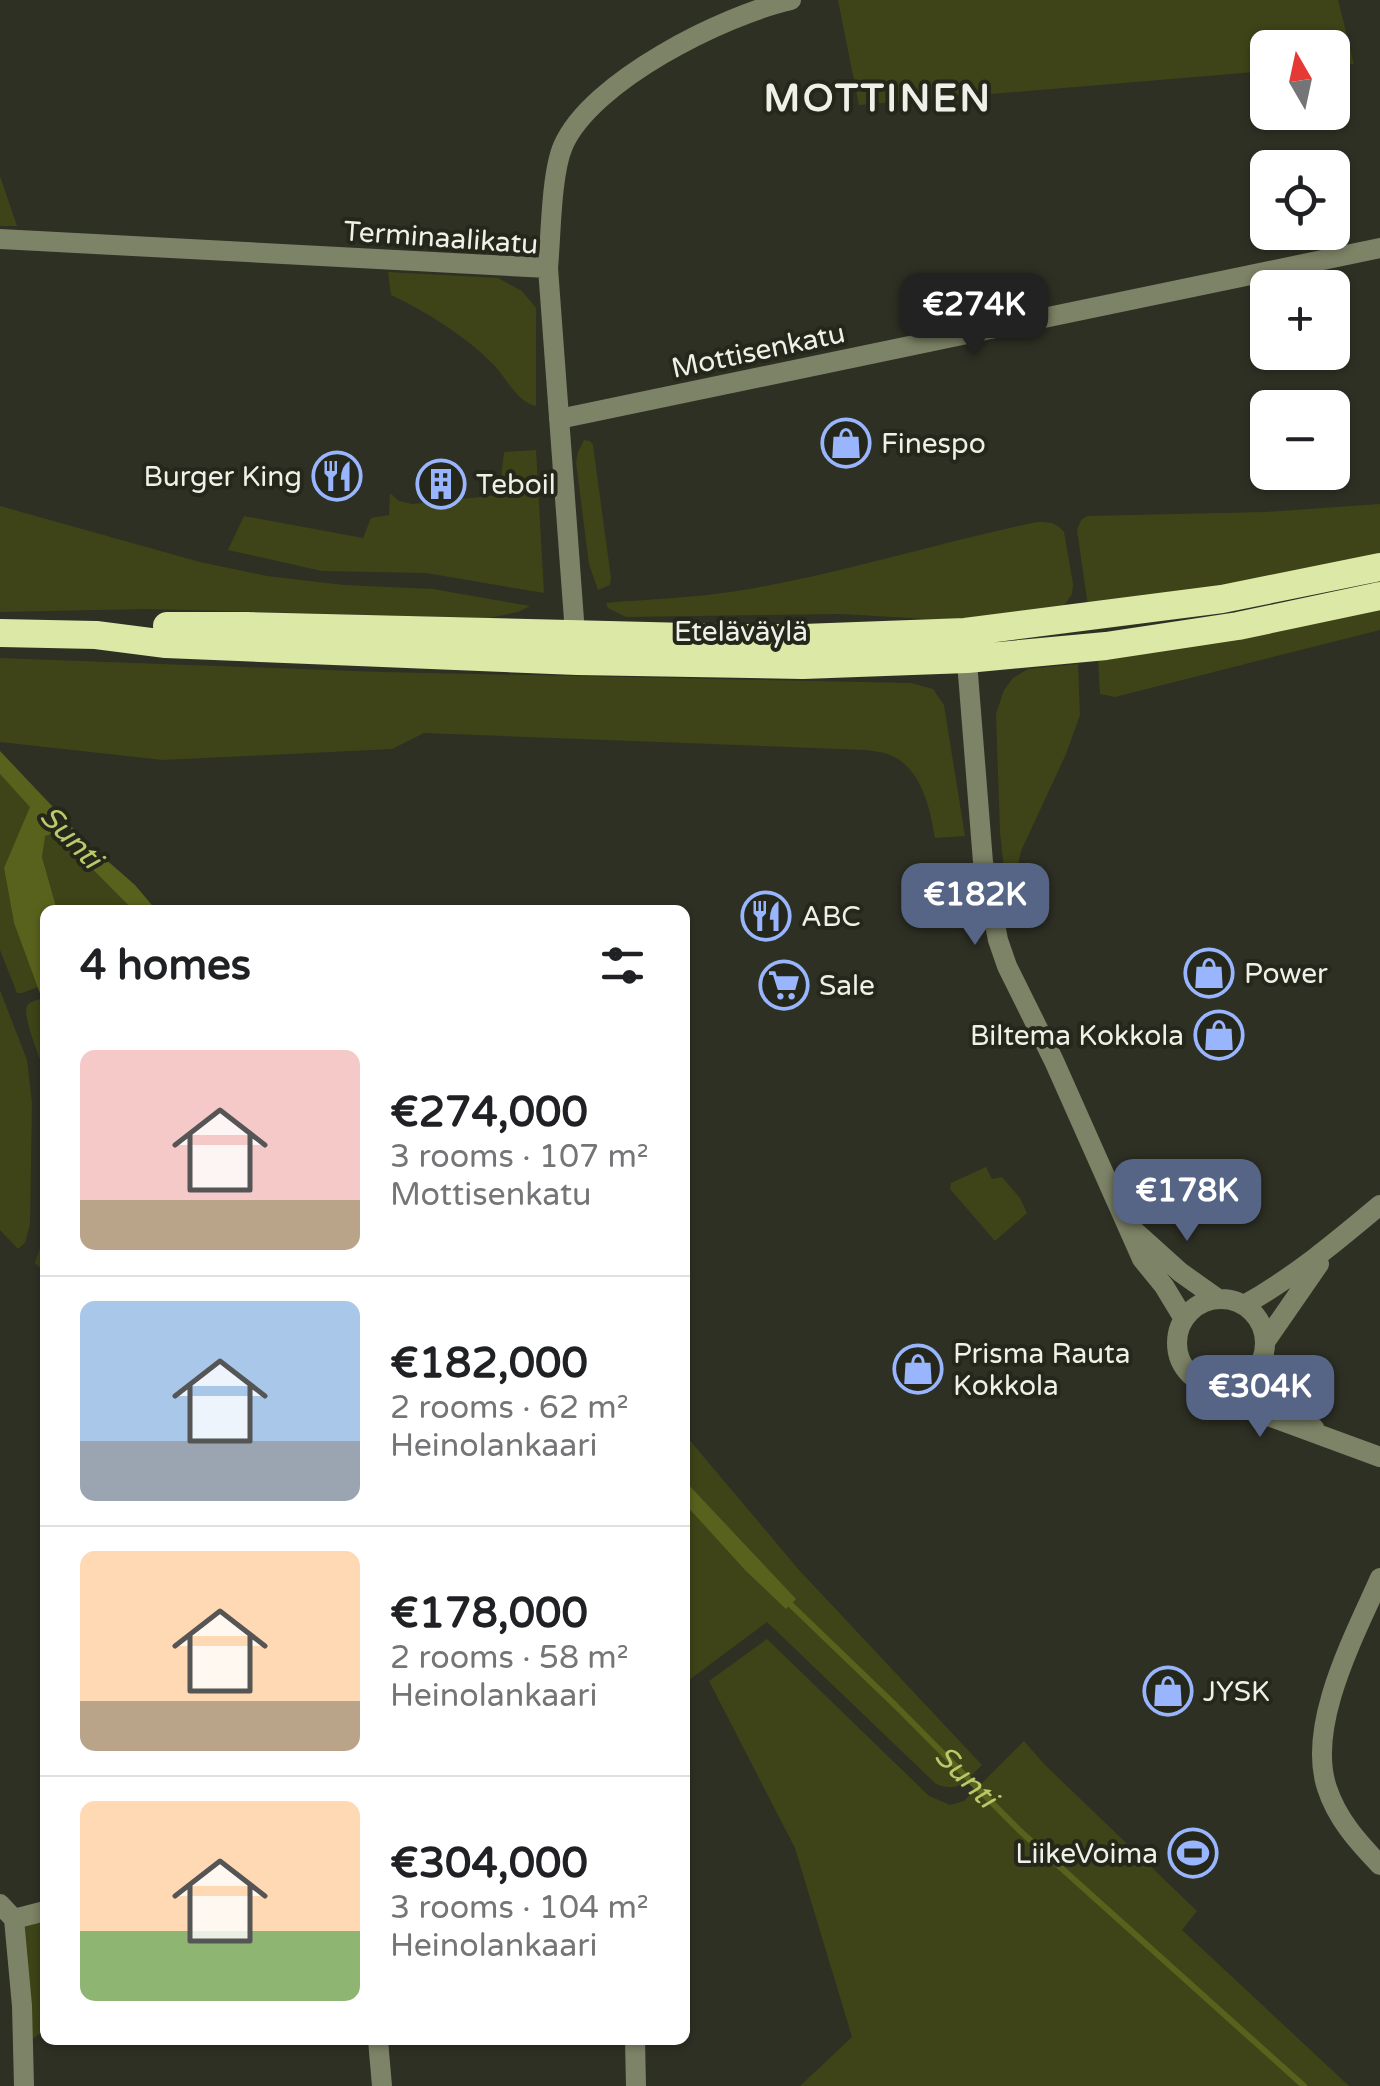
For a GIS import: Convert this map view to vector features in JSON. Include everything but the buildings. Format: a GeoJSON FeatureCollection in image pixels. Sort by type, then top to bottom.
{"type":"FeatureCollection","features":[{"type":"Feature","properties":{"kind":"highway","name":"Eteläväylä"},"geometry":{"type":"LineString","coordinates":[[0,633],[96,635],[167,626],[247,626],[803,665],[966,646],[1380,567]]}},
{"type":"Feature","properties":{"kind":"highway","name":"Eteläväylä"},"geometry":{"type":"LineString","coordinates":[[966,646],[1163,640],[1380,596]]}},
{"type":"Feature","properties":{"kind":"street"},"geometry":{"type":"LineString","coordinates":[[548,268],[556,178],[562,148],[577,122],[618,84],[669,50],[712,28],[792,0]]}},
{"type":"Feature","properties":{"kind":"street","name":"Terminaalikatu"},"geometry":{"type":"LineString","coordinates":[[0,239],[548,268],[576,648]]}},
{"type":"Feature","properties":{"kind":"street","name":"Mottisenkatu"},"geometry":{"type":"LineString","coordinates":[[559,419],[1380,248]]}},
{"type":"Feature","properties":{"kind":"street"},"geometry":{"type":"LineString","coordinates":[[966,646],[982,862],[998,940],[1142,1259],[1184,1318]]}},
{"type":"Feature","properties":{"kind":"street"},"geometry":{"type":"LineString","coordinates":[[1244,1306],[1328,1250],[1380,1205]]}},
{"type":"Feature","properties":{"kind":"street"},"geometry":{"type":"LineString","coordinates":[[1128,1226],[1218,1299]]}},
{"type":"Feature","properties":{"kind":"street"},"geometry":{"type":"LineString","coordinates":[[1265,1342],[1328,1250]]}},
{"type":"Feature","properties":{"kind":"street"},"geometry":{"type":"LineString","coordinates":[[1218,1299],[1244,1306],[1262,1327],[1263,1357],[1245,1381],[1220,1388],[1206,1386],[1185,1370],[1179,1358],[1176,1344],[1184,1318],[1205,1302],[1218,1299]]}},
{"type":"Feature","properties":{"kind":"street"},"geometry":{"type":"LineString","coordinates":[[1256,1370],[1280,1398],[1327,1440]]}},
{"type":"Feature","properties":{"kind":"street"},"geometry":{"type":"LineString","coordinates":[[1220,1388],[1263,1414],[1380,1458]]}},
{"type":"Feature","properties":{"kind":"street"},"geometry":{"type":"LineString","coordinates":[[1380,1578],[1335,1688],[1321,1753],[1326,1785],[1338,1814],[1380,1865]]}},
{"type":"Feature","properties":{"kind":"street"},"geometry":{"type":"LineString","coordinates":[[24,2086],[22,2006],[7,1911],[40,1910]]}},
{"type":"Feature","properties":{"kind":"street"},"geometry":{"type":"LineString","coordinates":[[378,2045],[382,2086]]}},
{"type":"Feature","properties":{"kind":"street"},"geometry":{"type":"LineString","coordinates":[[634,2045],[636,2086]]}},
{"type":"Feature","properties":{"kind":"shaded area"},"geometry":{"type":"Polygon","coordinates":[[[838,0],[1338,0],[1346,30],[1250,30],[1250,72],[859,105],[838,0]]]}},
{"type":"Feature","properties":{"kind":"shaded area"},"geometry":{"type":"Polygon","coordinates":[[[0,176],[17,226],[0,226],[0,176]]]}},
{"type":"Feature","properties":{"kind":"shaded area"},"geometry":{"type":"Polygon","coordinates":[[[388,272],[498,278],[522,291],[536,308],[536,406],[523,400],[468,342],[391,295],[388,272]]]}},
{"type":"Feature","properties":{"kind":"shaded area"},"geometry":{"type":"Polygon","coordinates":[[[584,440],[593,445],[611,578],[610,585],[598,590],[589,564],[576,462],[584,440]]]}},
{"type":"Feature","properties":{"kind":"shaded area"},"geometry":{"type":"Polygon","coordinates":[[[536,450],[544,593],[426,573],[322,571],[228,550],[244,516],[363,538],[371,518],[389,515],[390,493],[399,501],[412,504],[499,495],[504,452],[536,450]]]}},
{"type":"Feature","properties":{"kind":"shaded area"},"geometry":{"type":"Polygon","coordinates":[[[1380,504],[1380,555],[1233,586],[1088,606],[1077,530],[1087,516],[1265,512],[1380,504]]]}},
{"type":"Feature","properties":{"kind":"shaded area"},"geometry":{"type":"Polygon","coordinates":[[[0,506],[200,562],[267,576],[433,589],[530,606],[489,618],[147,609],[0,612],[0,506]]]}},
{"type":"Feature","properties":{"kind":"shaded area"},"geometry":{"type":"Polygon","coordinates":[[[1037,522],[1052,523],[1064,532],[1073,584],[1072,594],[1062,609],[963,621],[840,614],[626,617],[606,603],[775,584],[1037,522]]]}},
{"type":"Feature","properties":{"kind":"shaded area"},"geometry":{"type":"Polygon","coordinates":[[[1380,608],[1380,630],[1115,697],[1100,694],[1098,658],[1268,634],[1380,608]]]}},
{"type":"Feature","properties":{"kind":"shaded area"},"geometry":{"type":"Polygon","coordinates":[[[0,658],[382,672],[911,683],[933,689],[944,705],[965,836],[935,838],[927,802],[910,769],[890,755],[866,750],[424,733],[392,749],[163,760],[0,742],[0,658]]]}},
{"type":"Feature","properties":{"kind":"shaded area"},"geometry":{"type":"Polygon","coordinates":[[[1078,664],[1080,715],[1021,851],[1015,879],[1017,925],[1010,928],[1000,832],[996,714],[1004,690],[1013,678],[1028,669],[1078,664]]]}},
{"type":"Feature","properties":{"kind":"shaded area"},"geometry":{"type":"Polygon","coordinates":[[[0,774],[31,807],[4,868],[14,923],[38,987],[22,993],[17,993],[0,950],[0,774]]]}},
{"type":"Feature","properties":{"kind":"shaded area"},"geometry":{"type":"Polygon","coordinates":[[[55,833],[66,841],[128,905],[56,905],[42,857],[44,836],[55,833]]]}},
{"type":"Feature","properties":{"kind":"shaded area"},"geometry":{"type":"Polygon","coordinates":[[[0,990],[27,1060],[32,1103],[30,1224],[25,1243],[18,1249],[0,1230],[0,990]]]}},
{"type":"Feature","properties":{"kind":"shaded area"},"geometry":{"type":"Polygon","coordinates":[[[40,999],[40,1059],[29,1028],[28,1005],[40,999]]]}},
{"type":"Feature","properties":{"kind":"shaded area"},"geometry":{"type":"Polygon","coordinates":[[[986,1167],[992,1179],[1002,1177],[1027,1213],[995,1241],[950,1189],[951,1183],[986,1167]]]}},
{"type":"Feature","properties":{"kind":"shaded area"},"geometry":{"type":"Polygon","coordinates":[[[690,1441],[799,1570],[982,1765],[957,1786],[936,1784],[767,1622],[690,1679],[690,1441]]]}},
{"type":"Feature","properties":{"kind":"shaded area"},"geometry":{"type":"Polygon","coordinates":[[[767,1639],[929,1796],[950,1805],[964,1801],[1024,1741],[1197,1911],[1182,1930],[1349,2086],[800,2086],[852,2037],[795,1848],[709,1681],[767,1639]]]}},
{"type":"Feature","properties":{"kind":"shaded area"},"geometry":{"type":"Polygon","coordinates":[[[40,1922],[40,2033],[32,2039],[24,1926],[40,1922]]]}},
{"type":"Feature","properties":{"kind":"water"},"geometry":{"type":"Polygon","coordinates":[[[0,751],[152,905],[128,905],[65,841],[55,833],[45,836],[42,857],[56,905],[40,905],[40,993],[14,923],[4,868],[30,807],[0,774],[0,751]]]}},
{"type":"Feature","properties":{"kind":"water"},"geometry":{"type":"Polygon","coordinates":[[[690,1486],[796,1599],[786,1609],[690,1509],[690,1486]]]}},
{"type":"Feature","properties":{"kind":"waterway","name":"Sunti"},"geometry":{"type":"LineString","coordinates":[[791,1605],[1020,1831],[1304,2086]]}},
{"type":"Feature","properties":{"kind":"place","name":"Finespo"},"geometry":{"type":"Point","coordinates":[846,443]}},
{"type":"Feature","properties":{"kind":"place","name":"Burger King"},"geometry":{"type":"Point","coordinates":[337,476]}},
{"type":"Feature","properties":{"kind":"place","name":"Teboil"},"geometry":{"type":"Point","coordinates":[441,484]}},
{"type":"Feature","properties":{"kind":"place","name":"ABC"},"geometry":{"type":"Point","coordinates":[766,916]}},
{"type":"Feature","properties":{"kind":"place","name":"Power"},"geometry":{"type":"Point","coordinates":[1209,973]}},
{"type":"Feature","properties":{"kind":"place","name":"Sale"},"geometry":{"type":"Point","coordinates":[784,985]}},
{"type":"Feature","properties":{"kind":"place","name":"Biltema Kokkola"},"geometry":{"type":"Point","coordinates":[1219,1035]}},
{"type":"Feature","properties":{"kind":"place","name":"Prisma Rauta Kokkola"},"geometry":{"type":"Point","coordinates":[918,1369]}},
{"type":"Feature","properties":{"kind":"place","name":"JYSK"},"geometry":{"type":"Point","coordinates":[1168,1691]}},
{"type":"Feature","properties":{"kind":"place","name":"LiikeVoima"},"geometry":{"type":"Point","coordinates":[1193,1853]}},
{"type":"Feature","properties":{"kind":"district","name":"MOTTINEN"},"geometry":{"type":"Point","coordinates":[878,98]}}]}
